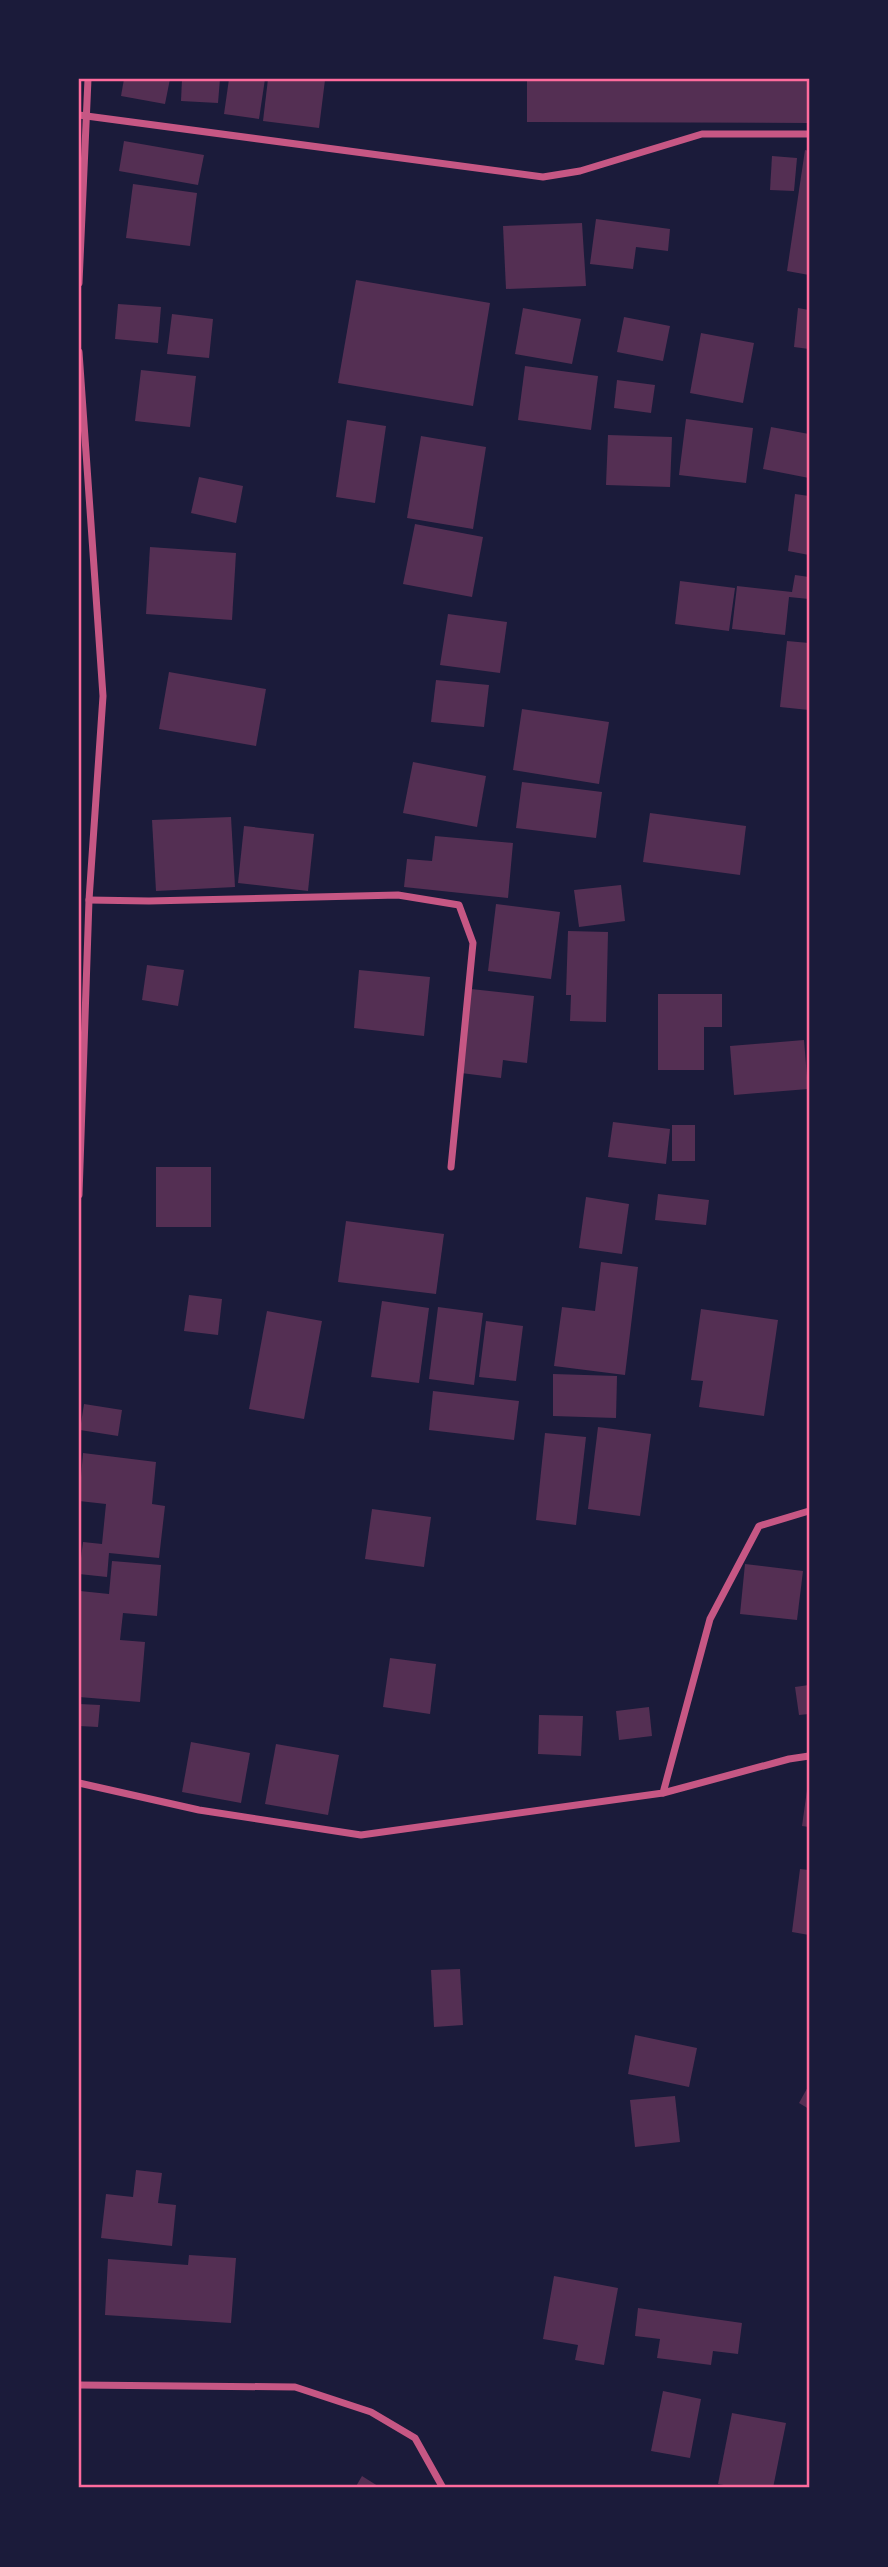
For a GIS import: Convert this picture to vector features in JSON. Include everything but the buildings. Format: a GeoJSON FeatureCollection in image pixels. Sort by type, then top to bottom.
{"type":"FeatureCollection","features":[{"type":"Feature","properties":{"kind":"street"},"geometry":{"type":"LineString","coordinates":[[79,283],[83,115],[88,79]]}},
{"type":"Feature","properties":{"kind":"street"},"geometry":{"type":"LineString","coordinates":[[83,115],[543,177],[580,171],[702,134],[809,134]]}},
{"type":"Feature","properties":{"kind":"street"},"geometry":{"type":"LineString","coordinates":[[79,352],[103,696],[89,900],[79,1195]]}},
{"type":"Feature","properties":{"kind":"street"},"geometry":{"type":"LineString","coordinates":[[89,900],[398,895],[459,905],[472,943],[451,1167]]}},
{"type":"Feature","properties":{"kind":"street"},"geometry":{"type":"LineString","coordinates":[[663,1793],[710,1619],[759,1526],[809,1511]]}},
{"type":"Feature","properties":{"kind":"street"},"geometry":{"type":"LineString","coordinates":[[79,1783],[199,1811],[360,1835],[663,1793],[809,1756]]}},
{"type":"Feature","properties":{"kind":"street"},"geometry":{"type":"LineString","coordinates":[[79,2385],[295,2387],[371,2412],[415,2438],[443,2488]]}}]}
